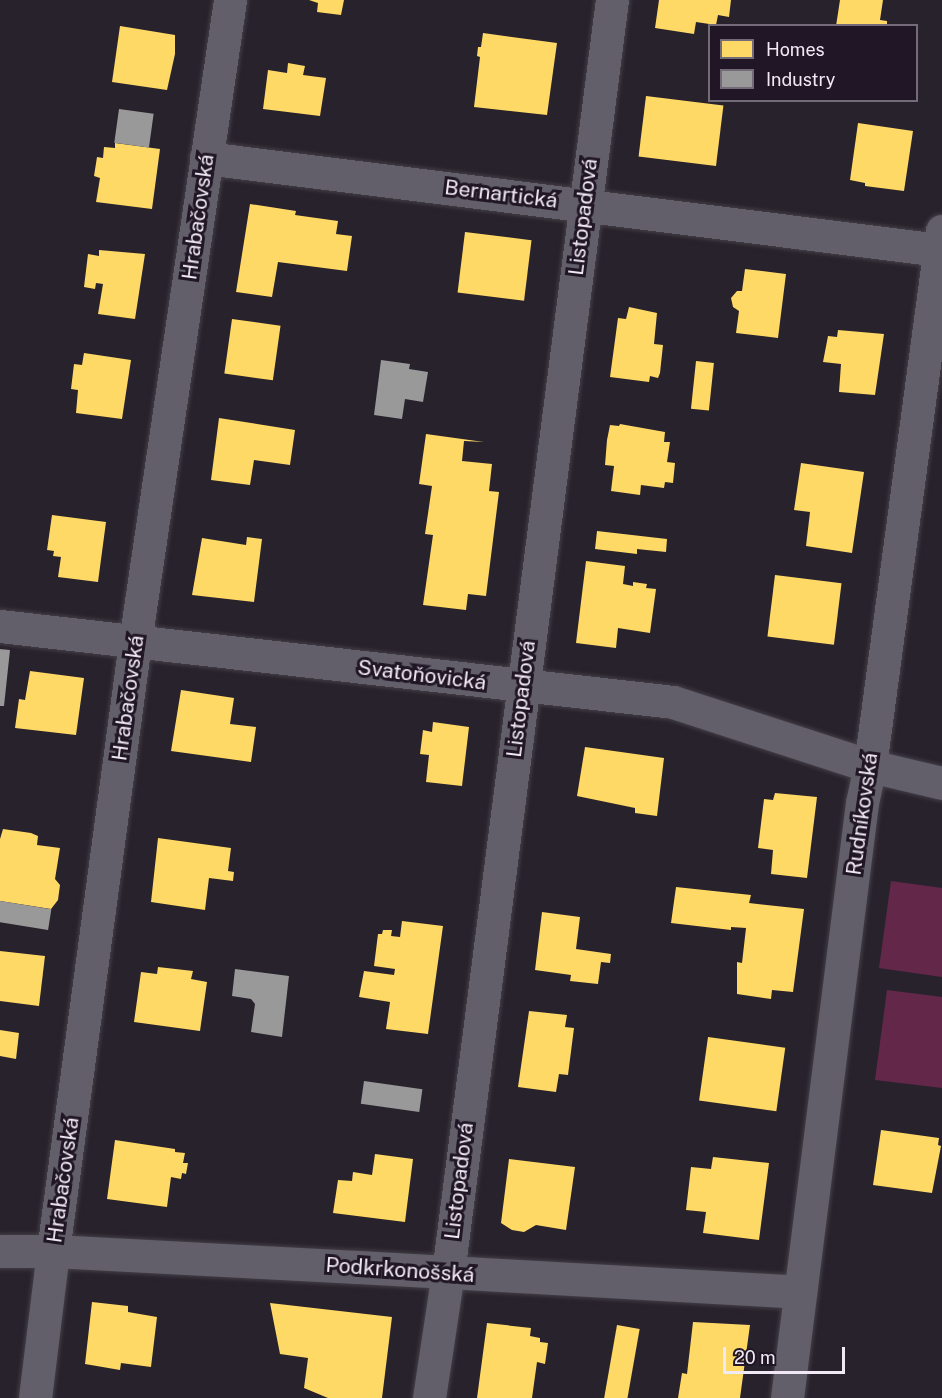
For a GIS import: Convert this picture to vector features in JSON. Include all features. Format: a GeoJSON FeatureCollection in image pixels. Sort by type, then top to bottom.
{"type":"FeatureCollection","features":[{"type":"Feature","properties":{"kind":"street","name":"Hrabačovská"},"geometry":{"type":"LineString","coordinates":[[35,1398],[52,1251],[135,642],[230,0]]}},
{"type":"Feature","properties":{"kind":"street","name":"Listopadová"},"geometry":{"type":"LineString","coordinates":[[429,1398],[448,1273],[612,0]]}},
{"type":"Feature","properties":{"kind":"street","name":"Bernartická"},"geometry":{"type":"LineString","coordinates":[[206,158],[585,204],[940,240]]}},
{"type":"Feature","properties":{"kind":"street","name":"Rudníkovská"},"geometry":{"type":"LineString","coordinates":[[787,1398],[862,803],[870,766],[940,240]]}},
{"type":"Feature","properties":{"kind":"street","name":"Svatoňovická"},"geometry":{"type":"LineString","coordinates":[[0,626],[522,687],[673,702],[870,766],[942,783]]}},
{"type":"Feature","properties":{"kind":"street","name":"Podkrkonošská"},"geometry":{"type":"LineString","coordinates":[[0,1251],[52,1251],[800,1292]]}},
{"type":"Feature","properties":{"kind":"shaded area"},"geometry":{"type":"Polygon","coordinates":[[[891,881],[942,888],[942,977],[879,968],[891,881]]]}},
{"type":"Feature","properties":{"kind":"shaded area"},"geometry":{"type":"Polygon","coordinates":[[[887,990],[942,997],[942,1088],[875,1080],[887,990]]]}},
{"type":"Feature","properties":{"kind":"building: Homes"},"geometry":{"type":"Polygon","coordinates":[[[309,0],[344,0],[341,15],[317,12],[318,3],[309,0]]]}},
{"type":"Feature","properties":{"kind":"building: Homes"},"geometry":{"type":"Polygon","coordinates":[[[659,0],[731,0],[729,17],[718,15],[716,24],[696,22],[694,34],[655,28],[659,0]]]}},
{"type":"Feature","properties":{"kind":"building: Homes"},"geometry":{"type":"Polygon","coordinates":[[[840,0],[883,0],[880,20],[887,21],[887,24],[836,24],[840,0]]]}},
{"type":"Feature","properties":{"kind":"building: Homes"},"geometry":{"type":"Polygon","coordinates":[[[120,26],[175,35],[175,54],[167,90],[112,82],[120,26]]]}},
{"type":"Feature","properties":{"kind":"building: Homes"},"geometry":{"type":"Polygon","coordinates":[[[483,33],[557,43],[547,115],[474,107],[480,57],[477,56],[478,47],[481,47],[483,33]]]}},
{"type":"Feature","properties":{"kind":"building: Homes"},"geometry":{"type":"Polygon","coordinates":[[[288,63],[305,66],[303,75],[326,78],[320,116],[263,109],[268,70],[287,73],[288,63]]]}},
{"type":"Feature","properties":{"kind":"building: Homes"},"geometry":{"type":"Polygon","coordinates":[[[646,96],[723,106],[716,166],[639,157],[646,96]]]}},
{"type":"Feature","properties":{"kind":"building: Homes"},"geometry":{"type":"Polygon","coordinates":[[[858,123],[913,131],[904,191],[865,186],[865,183],[850,180],[858,123]]]}},
{"type":"Feature","properties":{"kind":"building: Homes"},"geometry":{"type":"Polygon","coordinates":[[[115,143],[160,149],[152,209],[96,202],[100,178],[94,176],[97,157],[103,158],[104,147],[115,148],[115,143]]]}},
{"type":"Feature","properties":{"kind":"building: Homes"},"geometry":{"type":"Polygon","coordinates":[[[250,204],[296,211],[295,215],[338,221],[336,234],[352,236],[347,271],[278,262],[272,297],[236,292],[250,204]]]}},
{"type":"Feature","properties":{"kind":"building: Homes"},"geometry":{"type":"Polygon","coordinates":[[[465,232],[532,240],[524,301],[458,293],[465,232]]]}},
{"type":"Feature","properties":{"kind":"building: Homes"},"geometry":{"type":"Polygon","coordinates":[[[99,250],[145,254],[135,319],[98,314],[103,284],[96,283],[95,289],[84,287],[88,254],[99,256],[99,250]]]}},
{"type":"Feature","properties":{"kind":"building: Homes"},"geometry":{"type":"Polygon","coordinates":[[[745,269],[786,274],[778,338],[736,333],[739,311],[733,307],[731,298],[737,291],[742,291],[745,269]]]}},
{"type":"Feature","properties":{"kind":"building: Homes"},"geometry":{"type":"Polygon","coordinates":[[[629,307],[657,313],[654,344],[663,345],[660,373],[658,378],[650,376],[649,382],[610,377],[618,318],[626,319],[629,307]]]}},
{"type":"Feature","properties":{"kind":"building: Homes"},"geometry":{"type":"Polygon","coordinates":[[[232,319],[281,326],[273,380],[224,373],[232,319]]]}},
{"type":"Feature","properties":{"kind":"building: Homes"},"geometry":{"type":"Polygon","coordinates":[[[838,330],[884,334],[875,395],[839,392],[841,364],[823,362],[828,336],[837,337],[838,330]]]}},
{"type":"Feature","properties":{"kind":"building: Homes"},"geometry":{"type":"Polygon","coordinates":[[[84,353],[131,360],[122,419],[76,413],[78,390],[71,389],[74,364],[82,365],[84,353]]]}},
{"type":"Feature","properties":{"kind":"building: Homes"},"geometry":{"type":"Polygon","coordinates":[[[696,361],[714,363],[709,411],[691,409],[696,361]]]}},
{"type":"Feature","properties":{"kind":"building: Homes"},"geometry":{"type":"Polygon","coordinates":[[[219,418],[295,430],[290,465],[254,460],[250,485],[211,480],[219,418]]]}},
{"type":"Feature","properties":{"kind":"building: Homes"},"geometry":{"type":"Polygon","coordinates":[[[620,424],[665,432],[664,442],[670,442],[667,462],[675,463],[673,483],[665,482],[664,488],[641,485],[640,495],[611,491],[614,466],[605,465],[607,440],[610,425],[619,426],[620,424]]]}},
{"type":"Feature","properties":{"kind":"building: Homes"},"geometry":{"type":"Polygon","coordinates":[[[426,434],[484,442],[464,441],[462,461],[492,464],[489,491],[499,492],[486,596],[468,594],[466,610],[423,605],[433,535],[425,534],[432,486],[419,484],[426,434]]]}},
{"type":"Feature","properties":{"kind":"building: Homes"},"geometry":{"type":"Polygon","coordinates":[[[801,463],[864,472],[852,553],[806,546],[810,512],[794,510],[801,463]]]}},
{"type":"Feature","properties":{"kind":"building: Homes"},"geometry":{"type":"Polygon","coordinates":[[[52,515],[106,522],[98,582],[58,577],[61,557],[53,556],[54,551],[47,550],[52,515]]]}},
{"type":"Feature","properties":{"kind":"building: Homes"},"geometry":{"type":"Polygon","coordinates":[[[597,531],[667,539],[666,552],[637,549],[637,554],[595,549],[597,531]]]}},
{"type":"Feature","properties":{"kind":"building: Homes"},"geometry":{"type":"Polygon","coordinates":[[[247,537],[262,539],[254,602],[192,595],[202,538],[246,545],[247,537]]]}},
{"type":"Feature","properties":{"kind":"building: Homes"},"geometry":{"type":"Polygon","coordinates":[[[586,561],[625,566],[623,584],[633,586],[633,582],[647,584],[646,588],[656,589],[650,633],[618,628],[616,648],[576,643],[586,561]]]}},
{"type":"Feature","properties":{"kind":"building: Homes"},"geometry":{"type":"Polygon","coordinates":[[[775,575],[842,583],[834,645],[767,637],[775,575]]]}},
{"type":"Feature","properties":{"kind":"building: Homes"},"geometry":{"type":"Polygon","coordinates":[[[30,671],[84,678],[76,735],[15,728],[19,699],[25,700],[30,671]]]}},
{"type":"Feature","properties":{"kind":"building: Homes"},"geometry":{"type":"Polygon","coordinates":[[[181,690],[234,698],[230,724],[256,727],[251,762],[171,751],[181,690]]]}},
{"type":"Feature","properties":{"kind":"building: Homes"},"geometry":{"type":"Polygon","coordinates":[[[433,722],[469,727],[462,786],[426,782],[429,755],[420,754],[423,730],[432,732],[433,722]]]}},
{"type":"Feature","properties":{"kind":"building: Homes"},"geometry":{"type":"Polygon","coordinates":[[[585,747],[664,758],[657,816],[635,813],[635,808],[577,796],[585,747]]]}},
{"type":"Feature","properties":{"kind":"building: Homes"},"geometry":{"type":"Polygon","coordinates":[[[775,793],[817,797],[807,878],[771,874],[773,850],[758,848],[764,799],[773,800],[775,793]]]}},
{"type":"Feature","properties":{"kind":"building: Homes"},"geometry":{"type":"Polygon","coordinates":[[[3,829],[31,833],[38,836],[37,845],[60,848],[55,879],[60,885],[58,900],[51,909],[0,901],[0,839],[3,829]]]}},
{"type":"Feature","properties":{"kind":"building: Homes"},"geometry":{"type":"Polygon","coordinates":[[[158,838],[231,848],[228,871],[234,872],[233,881],[209,878],[205,910],[151,902],[158,838]]]}},
{"type":"Feature","properties":{"kind":"building: Homes"},"geometry":{"type":"Polygon","coordinates":[[[676,887],[751,895],[749,903],[804,909],[793,992],[772,990],[771,999],[737,994],[737,962],[742,963],[746,928],[731,927],[731,930],[671,923],[676,887]]]}},
{"type":"Feature","properties":{"kind":"building: Homes"},"geometry":{"type":"Polygon","coordinates":[[[542,912],[580,917],[576,949],[611,954],[610,963],[601,962],[598,984],[570,981],[571,975],[535,970],[542,912]]]}},
{"type":"Feature","properties":{"kind":"building: Homes"},"geometry":{"type":"Polygon","coordinates":[[[402,921],[443,926],[428,1034],[386,1029],[390,1002],[359,997],[364,971],[394,975],[395,969],[374,966],[378,934],[382,934],[383,930],[392,930],[391,936],[400,937],[402,921]]]}},
{"type":"Feature","properties":{"kind":"building: Homes"},"geometry":{"type":"Polygon","coordinates":[[[0,951],[45,956],[39,1006],[0,1001],[0,951]]]}},
{"type":"Feature","properties":{"kind":"building: Homes"},"geometry":{"type":"Polygon","coordinates":[[[158,967],[193,971],[191,979],[207,982],[200,1031],[134,1022],[141,972],[157,974],[158,967]]]}},
{"type":"Feature","properties":{"kind":"building: Homes"},"geometry":{"type":"Polygon","coordinates":[[[529,1011],[567,1015],[565,1027],[574,1028],[568,1075],[559,1074],[556,1092],[518,1087],[529,1011]]]}},
{"type":"Feature","properties":{"kind":"building: Homes"},"geometry":{"type":"Polygon","coordinates":[[[0,1030],[19,1033],[16,1059],[0,1056],[0,1030]]]}},
{"type":"Feature","properties":{"kind":"building: Homes"},"geometry":{"type":"Polygon","coordinates":[[[708,1037],[785,1048],[776,1111],[699,1100],[708,1037]]]}},
{"type":"Feature","properties":{"kind":"building: Homes"},"geometry":{"type":"Polygon","coordinates":[[[881,1130],[939,1138],[938,1145],[941,1146],[932,1193],[873,1185],[881,1130]]]}},
{"type":"Feature","properties":{"kind":"building: Homes"},"geometry":{"type":"Polygon","coordinates":[[[115,1140],[175,1149],[175,1152],[185,1153],[183,1163],[188,1163],[186,1174],[182,1173],[181,1179],[171,1177],[167,1207],[107,1199],[115,1140]]]}},
{"type":"Feature","properties":{"kind":"building: Homes"},"geometry":{"type":"Polygon","coordinates":[[[375,1154],[413,1159],[405,1222],[333,1213],[338,1180],[352,1181],[353,1172],[372,1175],[375,1154]]]}},
{"type":"Feature","properties":{"kind":"building: Homes"},"geometry":{"type":"Polygon","coordinates":[[[713,1157],[769,1163],[759,1240],[703,1233],[706,1212],[686,1210],[691,1167],[711,1169],[713,1157]]]}},
{"type":"Feature","properties":{"kind":"building: Homes"},"geometry":{"type":"Polygon","coordinates":[[[509,1159],[575,1167],[566,1230],[536,1225],[524,1232],[512,1230],[501,1223],[509,1159]]]}},
{"type":"Feature","properties":{"kind":"building: Homes"},"geometry":{"type":"Polygon","coordinates":[[[92,1302],[128,1306],[128,1312],[157,1317],[151,1367],[121,1363],[120,1370],[85,1364],[92,1302]]]}},
{"type":"Feature","properties":{"kind":"building: Homes"},"geometry":{"type":"Polygon","coordinates":[[[270,1303],[392,1317],[382,1398],[328,1398],[304,1388],[308,1358],[280,1354],[270,1303]]]}},
{"type":"Feature","properties":{"kind":"building: Homes"},"geometry":{"type":"Polygon","coordinates":[[[693,1322],[750,1325],[740,1398],[678,1398],[682,1373],[687,1374],[693,1322]]]}},
{"type":"Feature","properties":{"kind":"building: Homes"},"geometry":{"type":"Polygon","coordinates":[[[487,1323],[531,1328],[530,1336],[540,1338],[540,1342],[548,1343],[545,1364],[537,1362],[532,1398],[477,1398],[487,1323]]]}},
{"type":"Feature","properties":{"kind":"building: Homes"},"geometry":{"type":"Polygon","coordinates":[[[617,1325],[640,1329],[627,1398],[604,1398],[617,1325]]]}},
{"type":"Feature","properties":{"kind":"building: Industry"},"geometry":{"type":"Polygon","coordinates":[[[119,109],[154,114],[149,148],[114,143],[119,109]]]}},
{"type":"Feature","properties":{"kind":"building: Industry"},"geometry":{"type":"Polygon","coordinates":[[[381,360],[410,364],[409,369],[428,372],[423,402],[405,399],[402,419],[374,415],[381,360]]]}},
{"type":"Feature","properties":{"kind":"building: Industry"},"geometry":{"type":"Polygon","coordinates":[[[0,649],[10,650],[4,706],[0,706],[0,649]]]}},
{"type":"Feature","properties":{"kind":"building: Industry"},"geometry":{"type":"Polygon","coordinates":[[[0,901],[51,909],[48,930],[0,922],[0,901]]]}},
{"type":"Feature","properties":{"kind":"building: Industry"},"geometry":{"type":"Polygon","coordinates":[[[235,969],[289,976],[282,1037],[251,1032],[255,1004],[251,999],[232,996],[235,969]]]}},
{"type":"Feature","properties":{"kind":"building: Industry"},"geometry":{"type":"Polygon","coordinates":[[[364,1081],[422,1089],[419,1112],[361,1104],[364,1081]]]}}]}
